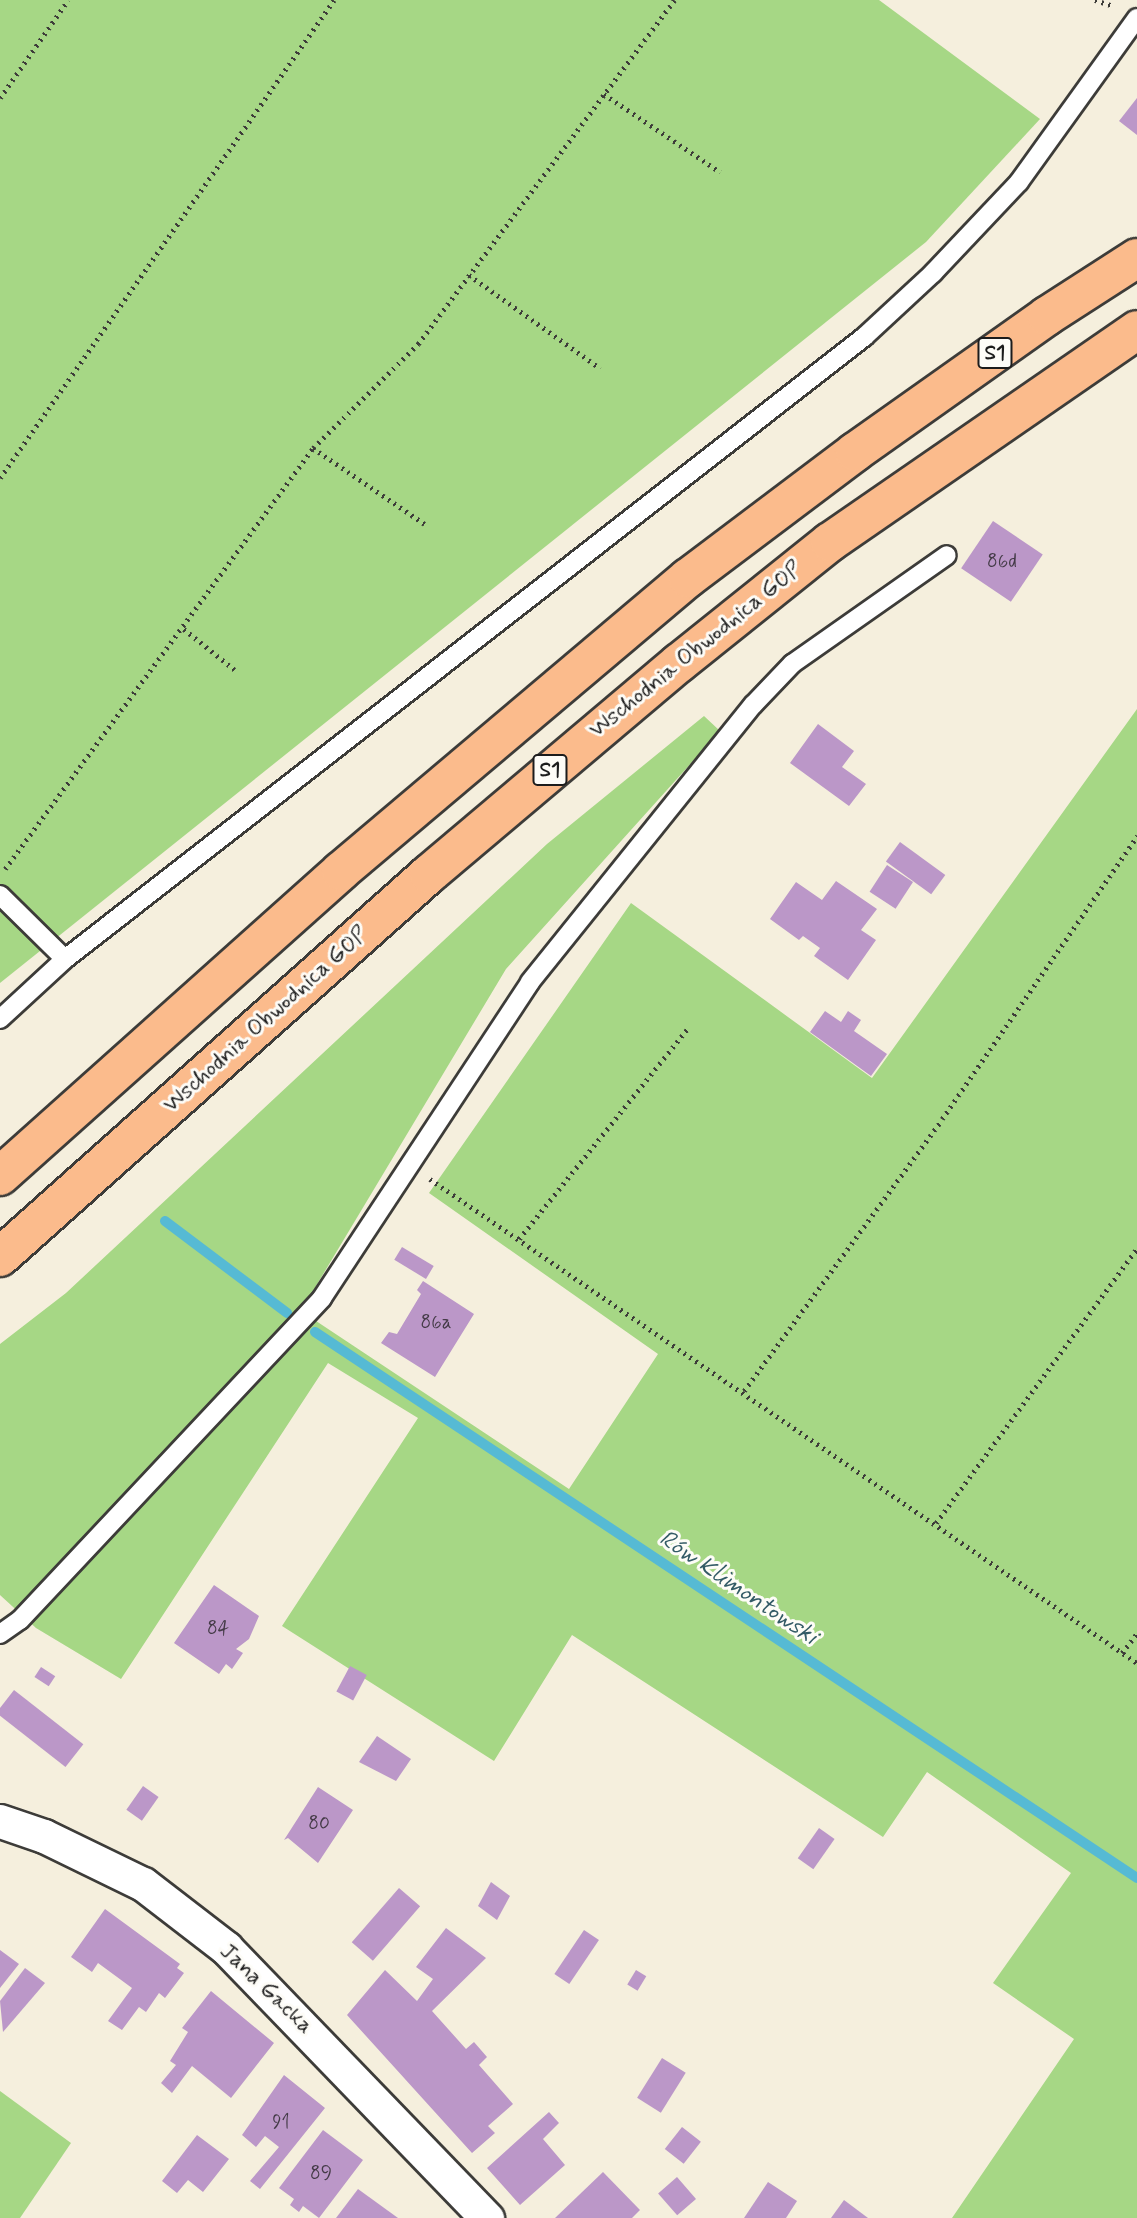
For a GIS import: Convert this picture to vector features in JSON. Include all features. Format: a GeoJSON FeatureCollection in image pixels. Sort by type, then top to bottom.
{"type":"FeatureCollection","features":[{"type":"Feature","properties":{"kind":"highway","name":"S1"},"geometry":{"type":"LineString","coordinates":[[0,1176],[341,871],[688,578],[878,436],[1046,316],[1137,258]]}},
{"type":"Feature","properties":{"kind":"highway","name":"Wschodnia Obwodnica GOP"},"geometry":{"type":"LineString","coordinates":[[0,1257],[439,866],[679,663],[830,542],[1137,330]]}},
{"type":"Feature","properties":{"kind":"street","name":"Jana Gacka"},"geometry":{"type":"LineString","coordinates":[[0,1821],[44,1836],[143,1884],[226,1948],[488,2218]]}},
{"type":"Feature","properties":{"kind":"lane"},"geometry":{"type":"LineString","coordinates":[[0,1018],[65,960],[864,337],[933,273],[1019,182],[1137,18]]}},
{"type":"Feature","properties":{"kind":"lane"},"geometry":{"type":"LineString","coordinates":[[0,1634],[20,1620],[322,1298],[412,1167],[530,982],[753,705],[792,664],[947,555]]}},
{"type":"Feature","properties":{"kind":"lane"},"geometry":{"type":"LineString","coordinates":[[0,895],[65,960]]}},
{"type":"Feature","properties":{"kind":"path"},"geometry":{"type":"LineString","coordinates":[[0,98],[68,0]]}},
{"type":"Feature","properties":{"kind":"path"},"geometry":{"type":"LineString","coordinates":[[0,478],[334,0]]}},
{"type":"Feature","properties":{"kind":"path"},"geometry":{"type":"LineString","coordinates":[[0,876],[184,629],[313,448],[418,344],[674,0]]}},
{"type":"Feature","properties":{"kind":"path"},"geometry":{"type":"LineString","coordinates":[[604,94],[720,172]]}},
{"type":"Feature","properties":{"kind":"path"},"geometry":{"type":"LineString","coordinates":[[468,275],[600,368]]}},
{"type":"Feature","properties":{"kind":"path"},"geometry":{"type":"LineString","coordinates":[[313,448],[425,524]]}},
{"type":"Feature","properties":{"kind":"path"},"geometry":{"type":"LineString","coordinates":[[184,629],[235,670]]}},
{"type":"Feature","properties":{"kind":"path"},"geometry":{"type":"LineString","coordinates":[[744,1391],[942,1119],[1137,836]]}},
{"type":"Feature","properties":{"kind":"path"},"geometry":{"type":"LineString","coordinates":[[519,1239],[687,1029]]}},
{"type":"Feature","properties":{"kind":"path"},"geometry":{"type":"LineString","coordinates":[[412,1167],[744,1391],[1137,1663]]}},
{"type":"Feature","properties":{"kind":"path"},"geometry":{"type":"LineString","coordinates":[[936,1524],[1137,1248]]}},
{"type":"Feature","properties":{"kind":"path"},"geometry":{"type":"LineString","coordinates":[[1122,1653],[1137,1633]]}},
{"type":"Feature","properties":{"kind":"green space"},"geometry":{"type":"Polygon","coordinates":[[[0,0],[879,0],[1040,119],[926,242],[0,983],[0,0]]]}},
{"type":"Feature","properties":{"kind":"green space"},"geometry":{"type":"Polygon","coordinates":[[[1137,709],[1137,2218],[952,2218],[1074,2039],[993,1983],[1071,1873],[927,1772],[883,1837],[572,1635],[494,1761],[282,1626],[418,1418],[328,1363],[121,1679],[36,1628],[0,1595],[0,1344],[66,1293],[547,844],[704,716],[720,731],[506,969],[301,1311],[569,1489],[658,1354],[429,1193],[631,903],[872,1078],[1137,709]]]}},
{"type":"Feature","properties":{"kind":"green space"},"geometry":{"type":"Polygon","coordinates":[[[0,2091],[71,2143],[20,2218],[0,2218],[0,2091]]]}},
{"type":"Feature","properties":{"kind":"building"},"geometry":{"type":"Polygon","coordinates":[[[1137,98],[1137,135],[1119,121],[1137,98]]]}},
{"type":"Feature","properties":{"kind":"building"},"geometry":{"type":"Polygon","coordinates":[[[993,521],[1043,555],[1011,602],[961,568],[993,521]]]}},
{"type":"Feature","properties":{"kind":"building"},"geometry":{"type":"Polygon","coordinates":[[[818,724],[854,751],[842,767],[866,784],[849,806],[790,763],[818,724]]]}},
{"type":"Feature","properties":{"kind":"building"},"geometry":{"type":"Polygon","coordinates":[[[900,842],[945,875],[931,894],[886,861],[900,842]]]}},
{"type":"Feature","properties":{"kind":"building"},"geometry":{"type":"Polygon","coordinates":[[[887,865],[913,882],[896,909],[870,892],[887,865]]]}},
{"type":"Feature","properties":{"kind":"building"},"geometry":{"type":"Polygon","coordinates":[[[836,881],[877,909],[861,930],[876,940],[848,980],[814,956],[820,948],[803,936],[799,940],[770,919],[796,882],[822,900],[836,881]]]}},
{"type":"Feature","properties":{"kind":"building"},"geometry":{"type":"Polygon","coordinates":[[[825,1011],[841,1022],[848,1011],[861,1020],[854,1031],[887,1054],[871,1076],[810,1032],[825,1011]]]}},
{"type":"Feature","properties":{"kind":"building"},"geometry":{"type":"Polygon","coordinates":[[[402,1247],[434,1266],[426,1279],[394,1260],[402,1247]]]}},
{"type":"Feature","properties":{"kind":"building"},"geometry":{"type":"Polygon","coordinates":[[[423,1281],[474,1314],[435,1377],[381,1343],[389,1332],[397,1334],[421,1294],[417,1290],[423,1281]]]}},
{"type":"Feature","properties":{"kind":"building"},"geometry":{"type":"Polygon","coordinates":[[[214,1585],[259,1616],[249,1639],[236,1649],[243,1653],[232,1669],[226,1664],[219,1674],[174,1643],[214,1585]]]}},
{"type":"Feature","properties":{"kind":"building"},"geometry":{"type":"Polygon","coordinates":[[[350,1666],[367,1675],[353,1701],[336,1692],[350,1666]]]}},
{"type":"Feature","properties":{"kind":"building"},"geometry":{"type":"Polygon","coordinates":[[[41,1667],[55,1676],[49,1686],[34,1677],[41,1667]]]}},
{"type":"Feature","properties":{"kind":"building"},"geometry":{"type":"Polygon","coordinates":[[[14,1690],[83,1744],[65,1767],[0,1716],[0,1708],[14,1690]]]}},
{"type":"Feature","properties":{"kind":"building"},"geometry":{"type":"Polygon","coordinates":[[[377,1736],[411,1759],[396,1781],[359,1762],[377,1736]]]}},
{"type":"Feature","properties":{"kind":"building"},"geometry":{"type":"Polygon","coordinates":[[[143,1786],[159,1797],[142,1821],[126,1810],[143,1786]]]}},
{"type":"Feature","properties":{"kind":"building"},"geometry":{"type":"Polygon","coordinates":[[[318,1787],[353,1810],[318,1863],[288,1838],[284,1840],[318,1787]]]}},
{"type":"Feature","properties":{"kind":"building"},"geometry":{"type":"Polygon","coordinates":[[[819,1828],[835,1839],[813,1869],[798,1858],[819,1828]]]}},
{"type":"Feature","properties":{"kind":"building"},"geometry":{"type":"Polygon","coordinates":[[[491,1882],[510,1896],[497,1920],[478,1906],[491,1882]]]}},
{"type":"Feature","properties":{"kind":"building"},"geometry":{"type":"Polygon","coordinates":[[[399,1888],[420,1906],[373,1961],[352,1942],[399,1888]]]}},
{"type":"Feature","properties":{"kind":"building"},"geometry":{"type":"Polygon","coordinates":[[[105,1909],[180,1964],[177,1968],[184,1973],[165,1998],[159,1993],[146,2012],[139,2007],[122,2030],[108,2021],[132,1988],[98,1963],[92,1972],[71,1957],[105,1909]]]}},
{"type":"Feature","properties":{"kind":"building"},"geometry":{"type":"Polygon","coordinates":[[[446,1928],[486,1958],[432,2011],[466,2049],[474,2042],[487,2057],[479,2065],[513,2104],[488,2126],[495,2133],[472,2153],[347,2015],[385,1970],[417,2001],[433,1979],[416,1967],[446,1928]]]}},
{"type":"Feature","properties":{"kind":"building"},"geometry":{"type":"Polygon","coordinates":[[[584,1930],[599,1940],[569,1984],[554,1974],[584,1930]]]}},
{"type":"Feature","properties":{"kind":"building"},"geometry":{"type":"Polygon","coordinates":[[[0,1950],[19,1964],[0,1988],[0,1950]]]}},
{"type":"Feature","properties":{"kind":"building"},"geometry":{"type":"Polygon","coordinates":[[[25,1968],[45,1983],[3,2032],[0,2001],[25,1968]]]}},
{"type":"Feature","properties":{"kind":"building"},"geometry":{"type":"Polygon","coordinates":[[[636,1970],[646,1976],[638,1991],[627,1985],[636,1970]]]}},
{"type":"Feature","properties":{"kind":"building"},"geometry":{"type":"Polygon","coordinates":[[[211,1991],[274,2043],[231,2098],[192,2066],[172,2093],[161,2083],[176,2065],[170,2061],[188,2032],[182,2028],[211,1991]]]}},
{"type":"Feature","properties":{"kind":"building"},"geometry":{"type":"Polygon","coordinates":[[[662,2058],[686,2073],[661,2113],[637,2098],[662,2058]]]}},
{"type":"Feature","properties":{"kind":"building"},"geometry":{"type":"Polygon","coordinates":[[[284,2075],[325,2108],[260,2189],[250,2181],[279,2147],[265,2136],[256,2147],[242,2135],[284,2075]]]}},
{"type":"Feature","properties":{"kind":"building"},"geometry":{"type":"Polygon","coordinates":[[[549,2112],[559,2123],[543,2139],[565,2165],[520,2205],[487,2168],[549,2112]]]}},
{"type":"Feature","properties":{"kind":"building"},"geometry":{"type":"Polygon","coordinates":[[[682,2127],[701,2142],[684,2164],[665,2149],[682,2127]]]}},
{"type":"Feature","properties":{"kind":"building"},"geometry":{"type":"Polygon","coordinates":[[[323,2130],[363,2160],[319,2218],[303,2206],[299,2212],[290,2205],[294,2199],[279,2188],[323,2130]]]}},
{"type":"Feature","properties":{"kind":"building"},"geometry":{"type":"Polygon","coordinates":[[[197,2135],[229,2159],[203,2192],[188,2180],[177,2193],[162,2181],[197,2135]]]}},
{"type":"Feature","properties":{"kind":"building"},"geometry":{"type":"Polygon","coordinates":[[[603,2172],[640,2210],[632,2218],[555,2218],[603,2172]]]}},
{"type":"Feature","properties":{"kind":"building"},"geometry":{"type":"Polygon","coordinates":[[[677,2177],[696,2199],[677,2215],[658,2193],[677,2177]]]}},
{"type":"Feature","properties":{"kind":"building"},"geometry":{"type":"Polygon","coordinates":[[[768,2182],[797,2201],[786,2218],[744,2218],[768,2182]]]}},
{"type":"Feature","properties":{"kind":"building"},"geometry":{"type":"Polygon","coordinates":[[[358,2189],[398,2218],[336,2218],[358,2189]]]}},
{"type":"Feature","properties":{"kind":"building"},"geometry":{"type":"Polygon","coordinates":[[[844,2200],[868,2218],[831,2218],[844,2200]]]}},
{"type":"Feature","properties":{"kind":"waterway","name":"Rów Klimontowski"},"geometry":{"type":"LineString","coordinates":[[165,1221],[287,1313]]}},
{"type":"Feature","properties":{"kind":"waterway","name":"Rów Klimontowski"},"geometry":{"type":"LineString","coordinates":[[315,1332],[1137,1878]]}}]}
